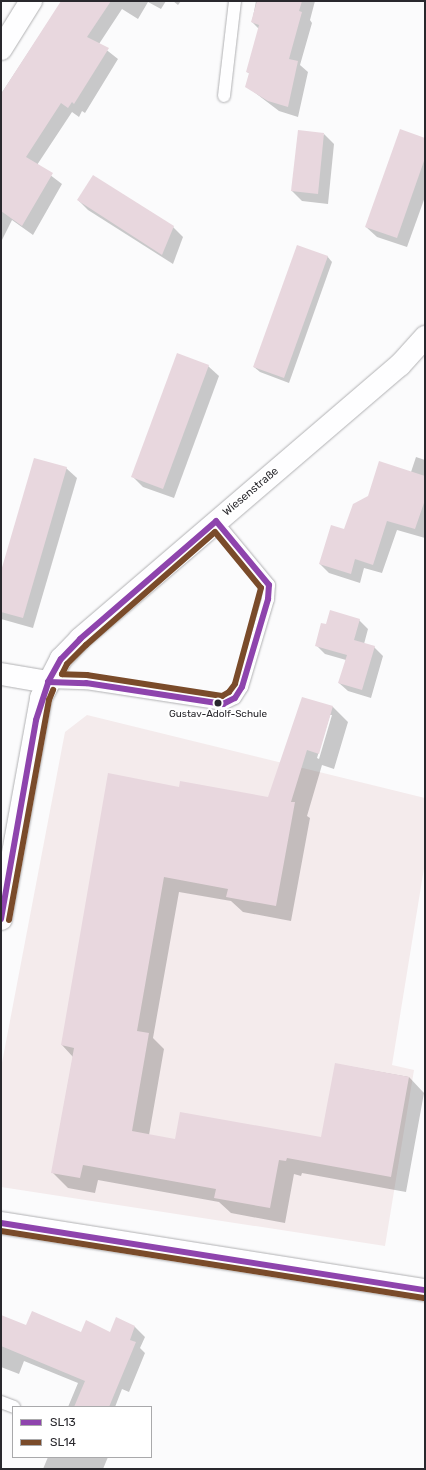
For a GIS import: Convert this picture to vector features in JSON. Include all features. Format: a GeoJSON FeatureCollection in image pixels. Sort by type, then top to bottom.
{"type":"FeatureCollection","features":[{"type":"Feature","properties":{"kind":"street"},"geometry":{"type":"LineString","coordinates":[[1,49],[31,1]]}},
{"type":"Feature","properties":{"kind":"street","name":"Wiesenstraße"},"geometry":{"type":"LineString","coordinates":[[1,919],[36,720],[48,682],[61,659],[80,639],[216,521],[400,365],[425,337]]}},
{"type":"Feature","properties":{"kind":"street"},"geometry":{"type":"LineString","coordinates":[[1,674],[48,682]]}},
{"type":"Feature","properties":{"kind":"street"},"geometry":{"type":"LineString","coordinates":[[1,1223],[425,1290]]}},
{"type":"Feature","properties":{"kind":"lane"},"geometry":{"type":"LineString","coordinates":[[224,96],[235,1]]}},
{"type":"Feature","properties":{"kind":"lane"},"geometry":{"type":"LineString","coordinates":[[48,682],[86,683],[223,704],[235,698],[242,687],[268,599],[269,585],[216,521]]}},
{"type":"Feature","properties":{"kind":"lane"},"geometry":{"type":"LineString","coordinates":[[1,1402],[12,1406]]}},
{"type":"Feature","properties":{"kind":"shaded area","name":"Gustav-Adolf-Schule"},"geometry":{"type":"Polygon","coordinates":[[[87,715],[425,798],[425,862],[392,1065],[414,1070],[385,1246],[1,1187],[1,1068],[65,732],[87,715]]]}},
{"type":"Feature","properties":{"kind":"building"},"geometry":{"type":"Polygon","coordinates":[[[61,1],[111,1],[87,37],[109,48],[74,104],[72,102],[68,108],[61,103],[26,157],[53,173],[22,226],[1,211],[1,94],[61,1]]]}},
{"type":"Feature","properties":{"kind":"building"},"geometry":{"type":"Polygon","coordinates":[[[257,1],[302,1],[299,11],[302,12],[289,59],[298,61],[288,107],[268,101],[245,87],[249,73],[246,72],[259,25],[251,22],[257,1]]]}},
{"type":"Feature","properties":{"kind":"building"},"geometry":{"type":"Polygon","coordinates":[[[400,129],[425,138],[425,158],[397,238],[365,227],[400,129]]]}},
{"type":"Feature","properties":{"kind":"building"},"geometry":{"type":"Polygon","coordinates":[[[298,130],[324,133],[318,194],[291,191],[298,130]]]}},
{"type":"Feature","properties":{"kind":"building"},"geometry":{"type":"Polygon","coordinates":[[[93,175],[174,226],[162,255],[77,200],[93,175]]]}},
{"type":"Feature","properties":{"kind":"building"},"geometry":{"type":"Polygon","coordinates":[[[297,245],[328,256],[284,378],[253,367],[297,245]]]}},
{"type":"Feature","properties":{"kind":"building"},"geometry":{"type":"Polygon","coordinates":[[[177,353],[209,365],[163,489],[131,477],[177,353]]]}},
{"type":"Feature","properties":{"kind":"building"},"geometry":{"type":"Polygon","coordinates":[[[34,458],[67,467],[23,618],[1,612],[1,571],[34,458]]]}},
{"type":"Feature","properties":{"kind":"building"},"geometry":{"type":"Polygon","coordinates":[[[379,461],[425,476],[425,500],[415,529],[387,521],[373,565],[355,559],[351,574],[319,564],[331,525],[344,529],[353,504],[368,496],[379,461]]]}},
{"type":"Feature","properties":{"kind":"building"},"geometry":{"type":"Polygon","coordinates":[[[330,610],[360,619],[354,640],[375,646],[362,690],[338,683],[347,655],[315,646],[321,623],[326,624],[330,610]]]}},
{"type":"Feature","properties":{"kind":"building"},"geometry":{"type":"Polygon","coordinates":[[[302,697],[333,706],[319,754],[307,750],[291,802],[295,802],[276,906],[226,897],[228,889],[164,877],[137,1031],[149,1033],[132,1131],[175,1139],[180,1112],[321,1137],[335,1063],[409,1077],[391,1177],[287,1158],[286,1161],[279,1160],[270,1208],[214,1198],[216,1189],[83,1165],[80,1178],[51,1173],[74,1048],[61,1045],[108,773],[179,787],[180,781],[268,797],[302,697]]]}},
{"type":"Feature","properties":{"kind":"building"},"geometry":{"type":"Polygon","coordinates":[[[32,1311],[81,1332],[86,1320],[110,1332],[116,1317],[135,1326],[130,1340],[136,1342],[109,1406],[74,1406],[85,1381],[1,1346],[1,1315],[26,1325],[32,1311]]]}},
{"type":"Feature","properties":{"kind":"transit line","name":"SL13"},"geometry":{"type":"LineString","coordinates":[[48,682],[86,683],[223,704],[235,698],[242,687],[268,599],[269,585],[216,521]]}},
{"type":"Feature","properties":{"kind":"transit line","name":"SL13"},"geometry":{"type":"LineString","coordinates":[[1,919],[36,720],[48,682],[61,659],[80,639],[216,521]]}},
{"type":"Feature","properties":{"kind":"transit line","name":"SL14"},"geometry":{"type":"LineString","coordinates":[[215,532],[261,588],[235,684],[229,692],[222,696],[87,675],[62,674],[67,664],[86,645],[215,532]]}},
{"type":"Feature","properties":{"kind":"transit line","name":"SL14"},"geometry":{"type":"LineString","coordinates":[[9,920],[49,700],[53,690]]}},
{"type":"Feature","properties":{"kind":"transit line","name":"SL13"},"geometry":{"type":"LineString","coordinates":[[1,1223],[425,1290]]}},
{"type":"Feature","properties":{"kind":"transit line","name":"SL14"},"geometry":{"type":"LineString","coordinates":[[1,1231],[424,1298]]}},
{"type":"Feature","properties":{"kind":"place","name":"Gustav-Adolf-Schule"},"geometry":{"type":"Point","coordinates":[218,703]}}]}
